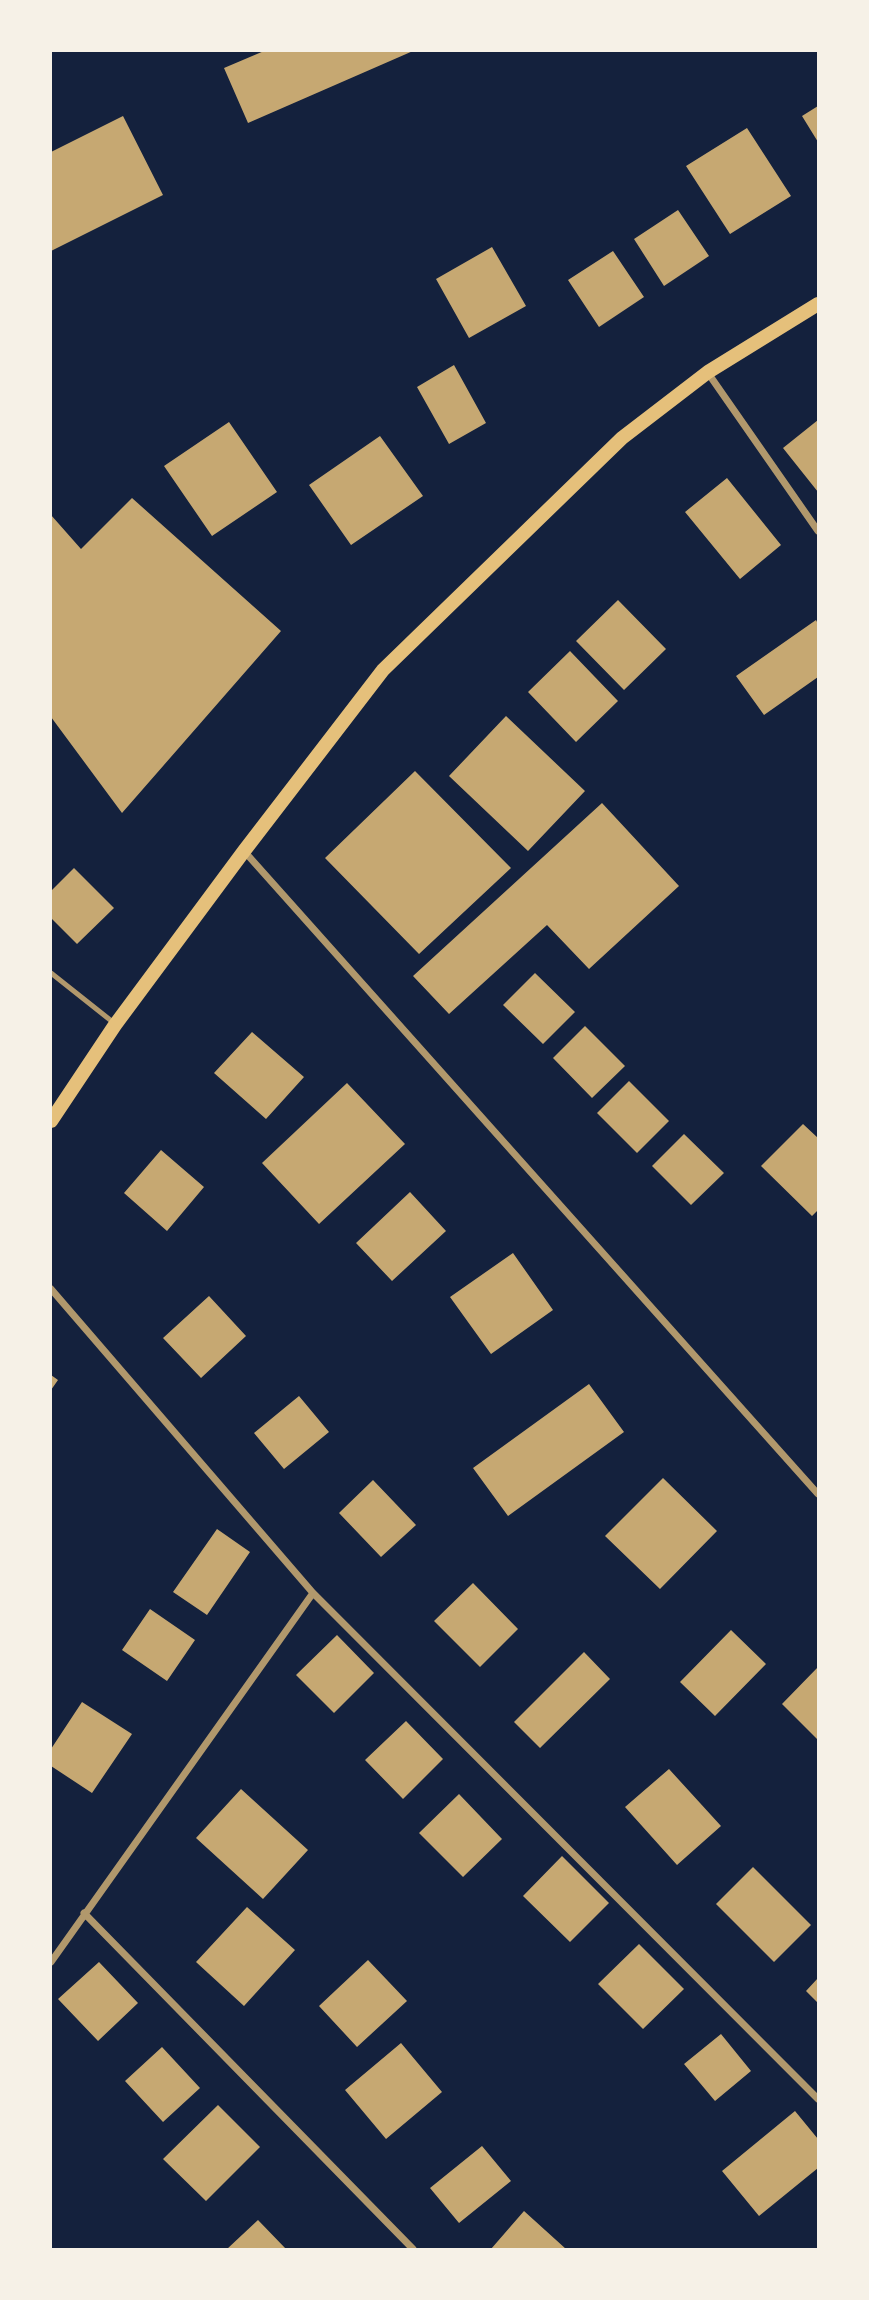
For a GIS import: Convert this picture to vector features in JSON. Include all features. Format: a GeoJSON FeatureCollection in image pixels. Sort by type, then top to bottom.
{"type":"FeatureCollection","features":[{"type":"Feature","properties":{"kind":"main road"},"geometry":{"type":"LineString","coordinates":[[51,1121],[115,1025],[383,670],[622,438],[708,372],[818,304]]}},
{"type":"Feature","properties":{"kind":"street"},"geometry":{"type":"LineString","coordinates":[[708,372],[818,531]]}},
{"type":"Feature","properties":{"kind":"street"},"geometry":{"type":"LineString","coordinates":[[244,851],[818,1494]]}},
{"type":"Feature","properties":{"kind":"street"},"geometry":{"type":"LineString","coordinates":[[51,1289],[313,1593],[818,2099]]}},
{"type":"Feature","properties":{"kind":"street"},"geometry":{"type":"LineString","coordinates":[[51,1962],[313,1593]]}},
{"type":"Feature","properties":{"kind":"street"},"geometry":{"type":"LineString","coordinates":[[84,1913],[413,2249]]}},
{"type":"Feature","properties":{"kind":"lane"},"geometry":{"type":"LineString","coordinates":[[51,973],[115,1025]]}},
{"type":"Feature","properties":{"kind":"building"},"geometry":{"type":"Polygon","coordinates":[[[264,51],[413,51],[248,123],[224,68],[264,51]]]}},
{"type":"Feature","properties":{"kind":"building"},"geometry":{"type":"Polygon","coordinates":[[[818,106],[818,142],[802,116],[818,106]]]}},
{"type":"Feature","properties":{"kind":"building"},"geometry":{"type":"Polygon","coordinates":[[[123,116],[163,195],[51,251],[51,152],[123,116]]]}},
{"type":"Feature","properties":{"kind":"building"},"geometry":{"type":"Polygon","coordinates":[[[747,128],[791,196],[730,234],[686,166],[747,128]]]}},
{"type":"Feature","properties":{"kind":"building"},"geometry":{"type":"Polygon","coordinates":[[[678,210],[709,256],[664,286],[634,239],[678,210]]]}},
{"type":"Feature","properties":{"kind":"building"},"geometry":{"type":"Polygon","coordinates":[[[492,247],[526,306],[469,338],[436,279],[492,247]]]}},
{"type":"Feature","properties":{"kind":"building"},"geometry":{"type":"Polygon","coordinates":[[[613,251],[644,297],[599,327],[568,280],[613,251]]]}},
{"type":"Feature","properties":{"kind":"building"},"geometry":{"type":"Polygon","coordinates":[[[454,365],[486,423],[449,444],[417,387],[454,365]]]}},
{"type":"Feature","properties":{"kind":"building"},"geometry":{"type":"Polygon","coordinates":[[[818,420],[818,492],[783,448],[818,420]]]}},
{"type":"Feature","properties":{"kind":"building"},"geometry":{"type":"Polygon","coordinates":[[[229,422],[277,492],[212,536],[164,466],[229,422]]]}},
{"type":"Feature","properties":{"kind":"building"},"geometry":{"type":"Polygon","coordinates":[[[380,436],[423,496],[351,545],[309,485],[380,436]]]}},
{"type":"Feature","properties":{"kind":"building"},"geometry":{"type":"Polygon","coordinates":[[[727,478],[781,545],[740,579],[685,512],[727,478]]]}},
{"type":"Feature","properties":{"kind":"building"},"geometry":{"type":"Polygon","coordinates":[[[132,498],[281,631],[122,813],[51,717],[51,515],[81,549],[132,498]]]}},
{"type":"Feature","properties":{"kind":"building"},"geometry":{"type":"Polygon","coordinates":[[[618,600],[666,649],[624,690],[576,641],[618,600]]]}},
{"type":"Feature","properties":{"kind":"building"},"geometry":{"type":"Polygon","coordinates":[[[816,620],[818,677],[764,715],[736,676],[816,620]]]}},
{"type":"Feature","properties":{"kind":"building"},"geometry":{"type":"Polygon","coordinates":[[[570,651],[618,701],[576,742],[528,692],[570,651]]]}},
{"type":"Feature","properties":{"kind":"building"},"geometry":{"type":"Polygon","coordinates":[[[506,716],[585,791],[528,851],[449,776],[506,716]]]}},
{"type":"Feature","properties":{"kind":"building"},"geometry":{"type":"Polygon","coordinates":[[[415,771],[511,868],[419,954],[325,858],[415,771]]]}},
{"type":"Feature","properties":{"kind":"building"},"geometry":{"type":"Polygon","coordinates":[[[602,803],[679,886],[589,969],[547,925],[449,1014],[413,976],[602,803]]]}},
{"type":"Feature","properties":{"kind":"building"},"geometry":{"type":"Polygon","coordinates":[[[74,868],[114,908],[77,944],[51,918],[51,891],[74,868]]]}},
{"type":"Feature","properties":{"kind":"building"},"geometry":{"type":"Polygon","coordinates":[[[535,973],[575,1012],[543,1044],[503,1005],[535,973]]]}},
{"type":"Feature","properties":{"kind":"building"},"geometry":{"type":"Polygon","coordinates":[[[585,1026],[625,1066],[592,1098],[553,1058],[585,1026]]]}},
{"type":"Feature","properties":{"kind":"building"},"geometry":{"type":"Polygon","coordinates":[[[252,1032],[304,1077],[266,1119],[214,1073],[252,1032]]]}},
{"type":"Feature","properties":{"kind":"building"},"geometry":{"type":"Polygon","coordinates":[[[629,1081],[669,1121],[637,1153],[597,1113],[629,1081]]]}},
{"type":"Feature","properties":{"kind":"building"},"geometry":{"type":"Polygon","coordinates":[[[347,1083],[405,1144],[319,1224],[262,1163],[347,1083]]]}},
{"type":"Feature","properties":{"kind":"building"},"geometry":{"type":"Polygon","coordinates":[[[803,1124],[818,1138],[818,1210],[812,1216],[761,1166],[803,1124]]]}},
{"type":"Feature","properties":{"kind":"building"},"geometry":{"type":"Polygon","coordinates":[[[684,1134],[724,1173],[691,1205],[652,1166],[684,1134]]]}},
{"type":"Feature","properties":{"kind":"building"},"geometry":{"type":"Polygon","coordinates":[[[161,1150],[204,1187],[167,1231],[124,1193],[161,1150]]]}},
{"type":"Feature","properties":{"kind":"building"},"geometry":{"type":"Polygon","coordinates":[[[410,1192],[446,1231],[392,1281],[356,1243],[410,1192]]]}},
{"type":"Feature","properties":{"kind":"building"},"geometry":{"type":"Polygon","coordinates":[[[513,1253],[553,1310],[491,1354],[450,1297],[513,1253]]]}},
{"type":"Feature","properties":{"kind":"building"},"geometry":{"type":"Polygon","coordinates":[[[209,1296],[246,1336],[201,1378],[163,1338],[209,1296]]]}},
{"type":"Feature","properties":{"kind":"building"},"geometry":{"type":"Polygon","coordinates":[[[51,1375],[58,1380],[51,1390],[51,1375]]]}},
{"type":"Feature","properties":{"kind":"building"},"geometry":{"type":"Polygon","coordinates":[[[589,1384],[624,1432],[508,1516],[473,1468],[589,1384]]]}},
{"type":"Feature","properties":{"kind":"building"},"geometry":{"type":"Polygon","coordinates":[[[299,1396],[329,1432],[284,1469],[254,1433],[299,1396]]]}},
{"type":"Feature","properties":{"kind":"building"},"geometry":{"type":"Polygon","coordinates":[[[663,1478],[717,1531],[660,1589],[605,1536],[663,1478]]]}},
{"type":"Feature","properties":{"kind":"building"},"geometry":{"type":"Polygon","coordinates":[[[373,1480],[416,1525],[381,1557],[339,1513],[373,1480]]]}},
{"type":"Feature","properties":{"kind":"building"},"geometry":{"type":"Polygon","coordinates":[[[217,1529],[250,1552],[207,1615],[173,1592],[217,1529]]]}},
{"type":"Feature","properties":{"kind":"building"},"geometry":{"type":"Polygon","coordinates":[[[473,1583],[518,1629],[480,1667],[434,1621],[473,1583]]]}},
{"type":"Feature","properties":{"kind":"building"},"geometry":{"type":"Polygon","coordinates":[[[150,1609],[195,1640],[167,1681],[122,1650],[150,1609]]]}},
{"type":"Feature","properties":{"kind":"building"},"geometry":{"type":"Polygon","coordinates":[[[731,1630],[766,1664],[715,1716],[680,1682],[731,1630]]]}},
{"type":"Feature","properties":{"kind":"building"},"geometry":{"type":"Polygon","coordinates":[[[337,1635],[374,1673],[334,1713],[296,1675],[337,1635]]]}},
{"type":"Feature","properties":{"kind":"building"},"geometry":{"type":"Polygon","coordinates":[[[584,1652],[610,1679],[540,1748],[514,1722],[584,1652]]]}},
{"type":"Feature","properties":{"kind":"building"},"geometry":{"type":"Polygon","coordinates":[[[818,1667],[818,1740],[782,1704],[818,1667]]]}},
{"type":"Feature","properties":{"kind":"building"},"geometry":{"type":"Polygon","coordinates":[[[82,1702],[132,1734],[92,1793],[51,1766],[51,1749],[82,1702]]]}},
{"type":"Feature","properties":{"kind":"building"},"geometry":{"type":"Polygon","coordinates":[[[406,1721],[443,1759],[403,1799],[365,1760],[406,1721]]]}},
{"type":"Feature","properties":{"kind":"building"},"geometry":{"type":"Polygon","coordinates":[[[669,1769],[721,1826],[677,1865],[625,1807],[669,1769]]]}},
{"type":"Feature","properties":{"kind":"building"},"geometry":{"type":"Polygon","coordinates":[[[241,1789],[308,1850],[263,1899],[196,1838],[241,1789]]]}},
{"type":"Feature","properties":{"kind":"building"},"geometry":{"type":"Polygon","coordinates":[[[459,1794],[502,1839],[463,1877],[419,1833],[459,1794]]]}},
{"type":"Feature","properties":{"kind":"building"},"geometry":{"type":"Polygon","coordinates":[[[562,1856],[609,1903],[570,1942],[523,1896],[562,1856]]]}},
{"type":"Feature","properties":{"kind":"building"},"geometry":{"type":"Polygon","coordinates":[[[753,1867],[811,1925],[774,1962],[716,1904],[753,1867]]]}},
{"type":"Feature","properties":{"kind":"building"},"geometry":{"type":"Polygon","coordinates":[[[247,1907],[295,1950],[244,2006],[196,1962],[247,1907]]]}},
{"type":"Feature","properties":{"kind":"building"},"geometry":{"type":"Polygon","coordinates":[[[639,1944],[684,1989],[643,2029],[598,1984],[639,1944]]]}},
{"type":"Feature","properties":{"kind":"building"},"geometry":{"type":"Polygon","coordinates":[[[368,1960],[407,2001],[357,2047],[319,2006],[368,1960]]]}},
{"type":"Feature","properties":{"kind":"building"},"geometry":{"type":"Polygon","coordinates":[[[99,1962],[138,2003],[98,2041],[58,1999],[99,1962]]]}},
{"type":"Feature","properties":{"kind":"building"},"geometry":{"type":"Polygon","coordinates":[[[818,1978],[818,2003],[806,1991],[818,1978]]]}},
{"type":"Feature","properties":{"kind":"building"},"geometry":{"type":"Polygon","coordinates":[[[721,2034],[751,2071],[715,2101],[684,2064],[721,2034]]]}},
{"type":"Feature","properties":{"kind":"building"},"geometry":{"type":"Polygon","coordinates":[[[401,2043],[442,2092],[386,2139],[345,2090],[401,2043]]]}},
{"type":"Feature","properties":{"kind":"building"},"geometry":{"type":"Polygon","coordinates":[[[162,2047],[200,2088],[163,2122],[125,2081],[162,2047]]]}},
{"type":"Feature","properties":{"kind":"building"},"geometry":{"type":"Polygon","coordinates":[[[218,2105],[260,2147],[206,2201],[163,2159],[218,2105]]]}},
{"type":"Feature","properties":{"kind":"building"},"geometry":{"type":"Polygon","coordinates":[[[795,2111],[818,2139],[818,2168],[759,2216],[722,2171],[795,2111]]]}},
{"type":"Feature","properties":{"kind":"building"},"geometry":{"type":"Polygon","coordinates":[[[482,2146],[511,2181],[459,2223],[430,2188],[482,2146]]]}},
{"type":"Feature","properties":{"kind":"building"},"geometry":{"type":"Polygon","coordinates":[[[524,2211],[566,2249],[491,2249],[524,2211]]]}},
{"type":"Feature","properties":{"kind":"building"},"geometry":{"type":"Polygon","coordinates":[[[258,2220],[286,2249],[227,2249],[258,2220]]]}}]}
